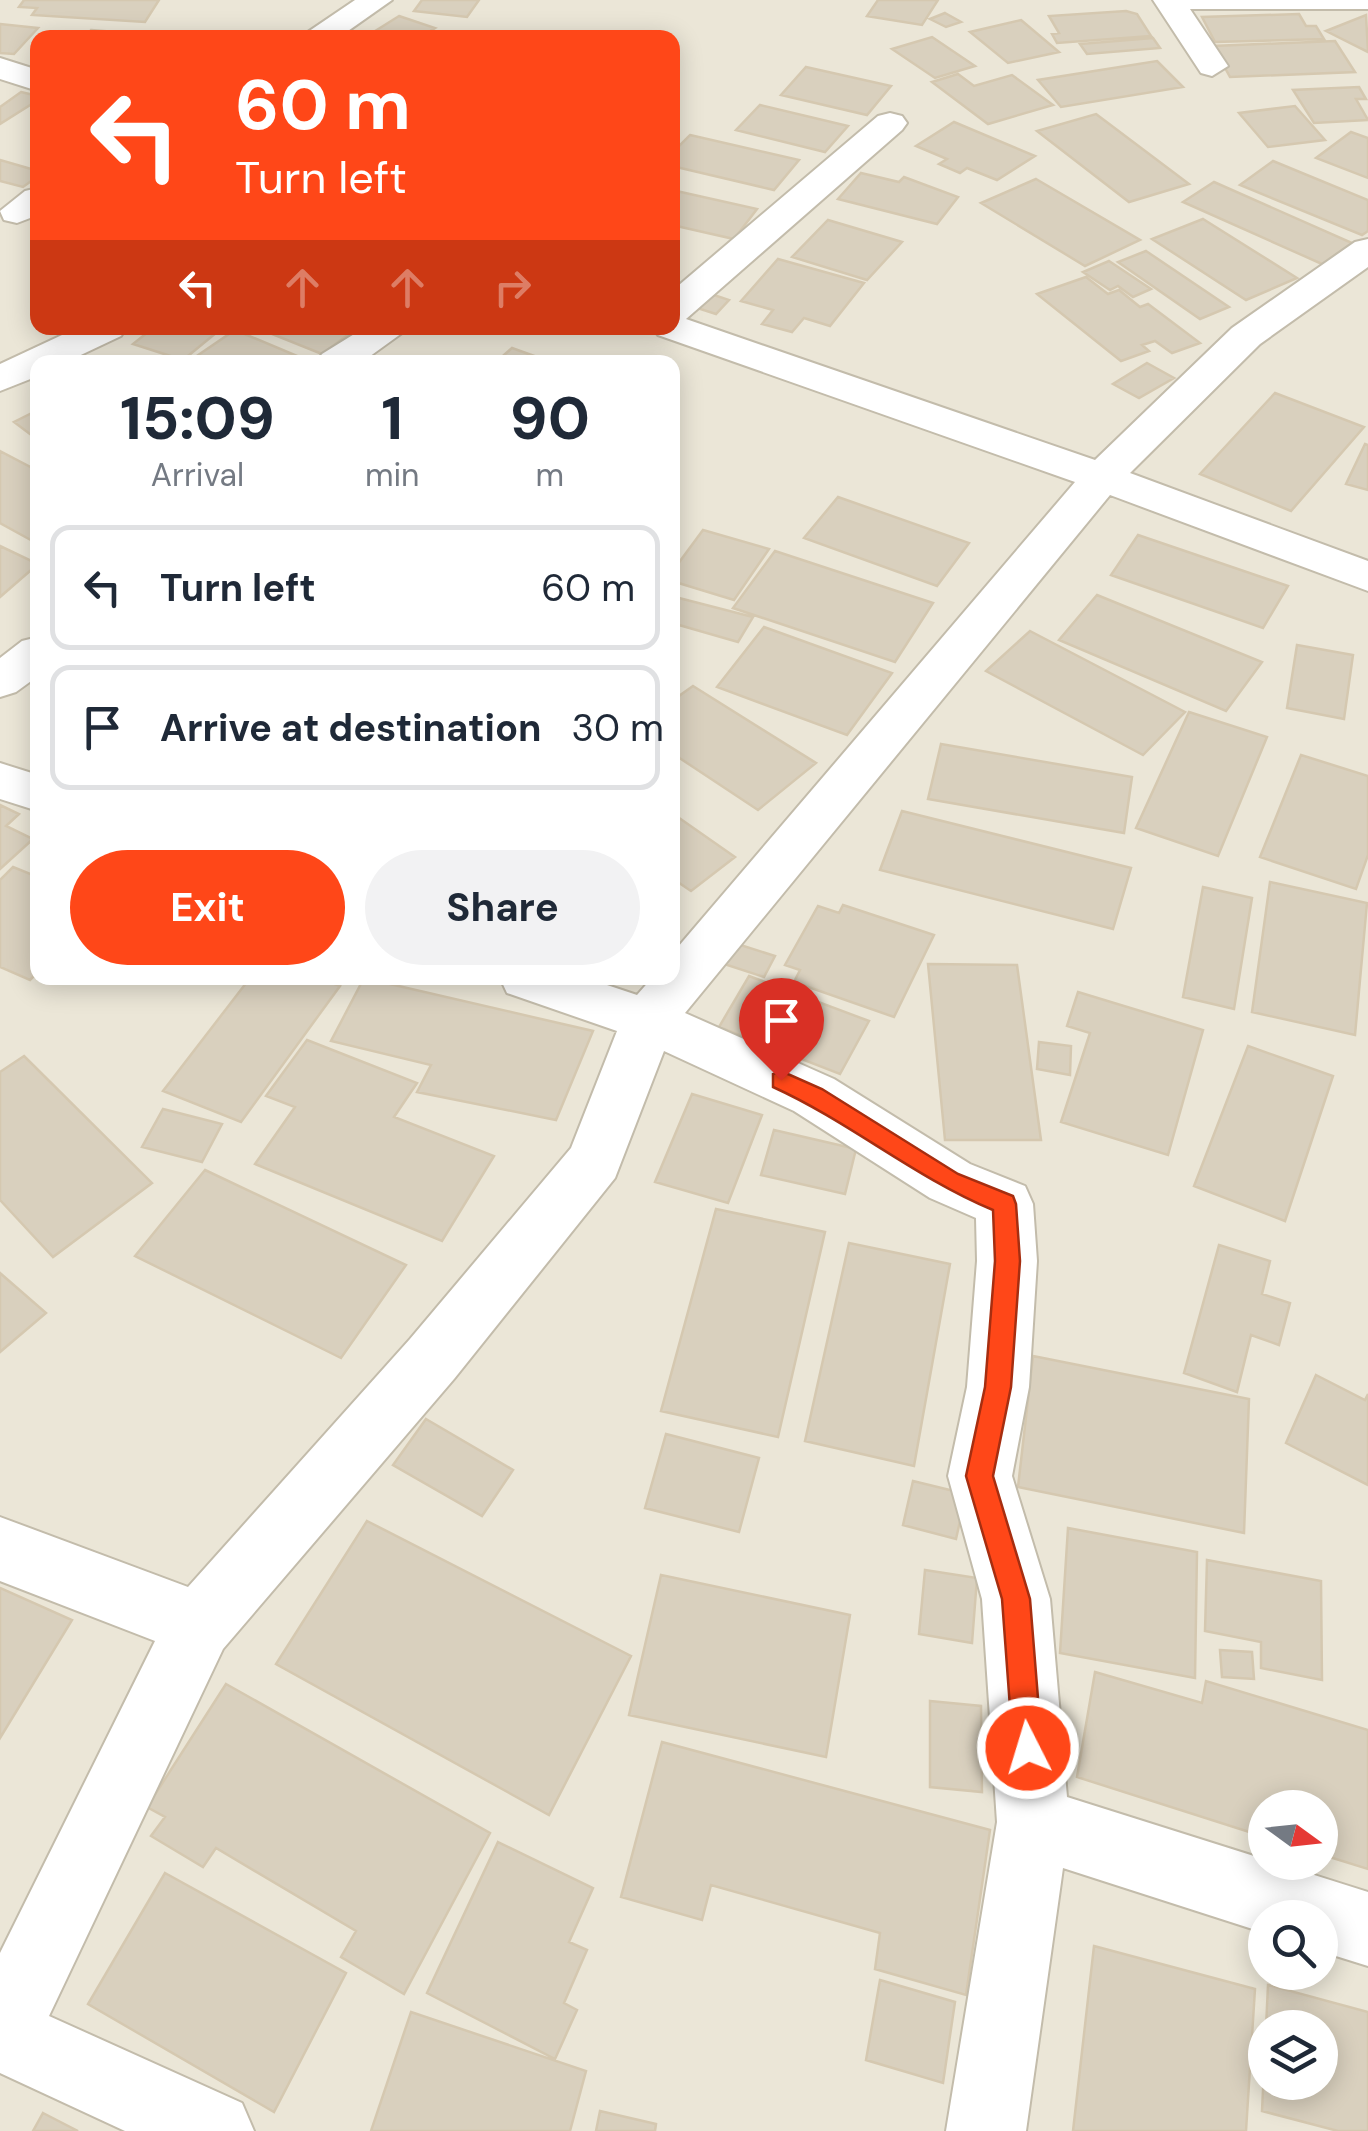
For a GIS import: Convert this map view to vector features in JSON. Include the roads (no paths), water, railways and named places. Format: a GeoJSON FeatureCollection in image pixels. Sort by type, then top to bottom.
{"type":"FeatureCollection","features":[{"type":"Feature","properties":{"kind":"street"},"geometry":{"type":"LineString","coordinates":[[328,30],[377,0]]}},
{"type":"Feature","properties":{"kind":"street"},"geometry":{"type":"LineString","coordinates":[[1168,0],[1368,0]]}},
{"type":"Feature","properties":{"kind":"street"},"geometry":{"type":"LineString","coordinates":[[1168,0],[1212,66]]}},
{"type":"Feature","properties":{"kind":"street"},"geometry":{"type":"LineString","coordinates":[[0,68],[30,78]]}},
{"type":"Feature","properties":{"kind":"street"},"geometry":{"type":"LineString","coordinates":[[680,304],[890,123]]}},
{"type":"Feature","properties":{"kind":"street"},"geometry":{"type":"LineString","coordinates":[[680,982],[1102,477],[1246,336],[1368,250]]}},
{"type":"Feature","properties":{"kind":"street"},"geometry":{"type":"LineString","coordinates":[[680,330],[1102,477],[1368,578]]}},
{"type":"Feature","properties":{"kind":"street"},"geometry":{"type":"LineString","coordinates":[[50,355],[92,335]]}},
{"type":"Feature","properties":{"kind":"street"},"geometry":{"type":"LineString","coordinates":[[347,355],[379,335]]}},
{"type":"Feature","properties":{"kind":"street"},"geometry":{"type":"LineString","coordinates":[[0,379],[30,365]]}},
{"type":"Feature","properties":{"kind":"street"},"geometry":{"type":"LineString","coordinates":[[0,680],[30,658]]}},
{"type":"Feature","properties":{"kind":"street"},"geometry":{"type":"LineString","coordinates":[[0,780],[30,791]]}},
{"type":"Feature","properties":{"kind":"street"},"geometry":{"type":"LineString","coordinates":[[546,985],[648,1020],[814,1096],[950,1182],[1004,1204],[1008,1261],[998,1387],[980,1476],[1016,1599],[1034,1822],[986,2131]]}},
{"type":"Feature","properties":{"kind":"street"},"geometry":{"type":"LineString","coordinates":[[214,2131],[0,2035],[199,1625],[432,1359],[595,1161],[648,1020],[677,985]]}},
{"type":"Feature","properties":{"kind":"street"},"geometry":{"type":"LineString","coordinates":[[0,1549],[199,1625]]}},
{"type":"Feature","properties":{"kind":"street"},"geometry":{"type":"LineString","coordinates":[[1034,1822],[1368,1929]]}}]}
